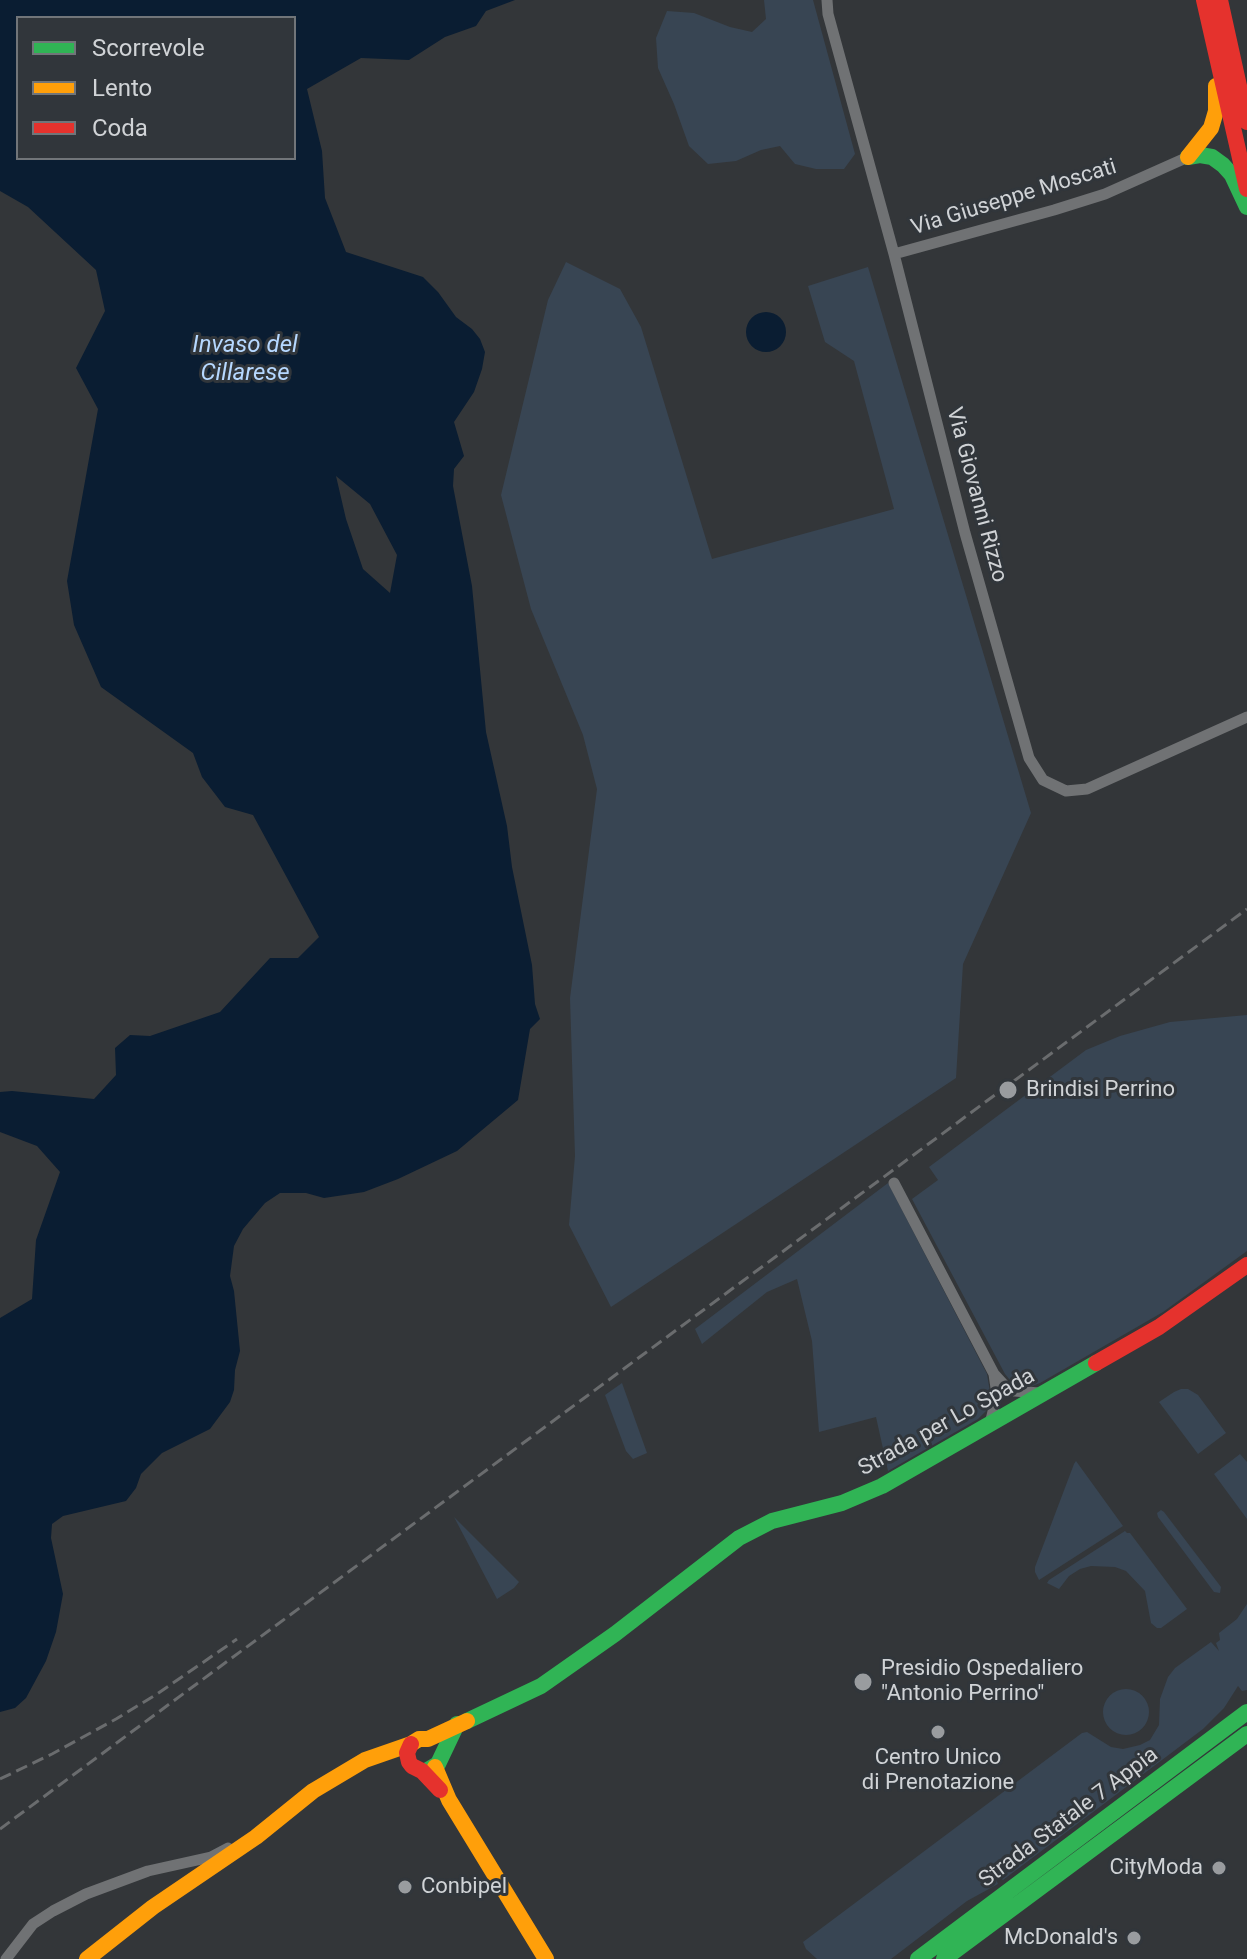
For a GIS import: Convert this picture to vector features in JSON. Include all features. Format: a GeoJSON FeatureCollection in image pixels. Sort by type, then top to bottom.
{"type":"FeatureCollection","features":[{"type":"Feature","properties":{"kind":"main road"},"geometry":{"type":"LineString","coordinates":[[1204,0],[1247,122]]}},
{"type":"Feature","properties":{"kind":"main road"},"geometry":{"type":"LineString","coordinates":[[1220,0],[1224,50],[1247,189]]}},
{"type":"Feature","properties":{"kind":"main road"},"geometry":{"type":"LineString","coordinates":[[1224,50],[1247,95]]}},
{"type":"Feature","properties":{"kind":"main road"},"geometry":{"type":"LineString","coordinates":[[1188,157],[1211,128],[1224,50]]}},
{"type":"Feature","properties":{"kind":"main road"},"geometry":{"type":"LineString","coordinates":[[1188,157],[1212,157],[1223,165],[1232,175],[1247,207]]}},
{"type":"Feature","properties":{"kind":"main road","name":"Strada per Lo Spada"},"geometry":{"type":"LineString","coordinates":[[256,1837],[313,1791],[365,1760],[419,1741],[516,1699],[563,1671],[747,1533],[772,1521],[862,1496],[882,1486],[1159,1327],[1247,1265]]}},
{"type":"Feature","properties":{"kind":"main road","name":"Strada Statale 7 Appia"},"geometry":{"type":"LineString","coordinates":[[918,1959],[1247,1712]]}},
{"type":"Feature","properties":{"kind":"main road"},"geometry":{"type":"LineString","coordinates":[[426,1764],[457,1724]]}},
{"type":"Feature","properties":{"kind":"main road","name":"Strada Statale 7 Appia"},"geometry":{"type":"LineString","coordinates":[[944,1959],[1247,1734]]}},
{"type":"Feature","properties":{"kind":"main road"},"geometry":{"type":"LineString","coordinates":[[426,1764],[437,1745],[419,1741],[407,1753],[426,1764],[546,1959]]}},
{"type":"Feature","properties":{"kind":"main road"},"geometry":{"type":"LineString","coordinates":[[378,1756],[426,1764]]}},
{"type":"Feature","properties":{"kind":"main road"},"geometry":{"type":"LineString","coordinates":[[87,1959],[153,1907],[256,1837]]}},
{"type":"Feature","properties":{"kind":"main road"},"geometry":{"type":"LineString","coordinates":[[956,1959],[999,1917]]}},
{"type":"Feature","properties":{"kind":"street","name":"Via Giovanni Rizzo"},"geometry":{"type":"LineString","coordinates":[[827,0],[828,14],[894,254],[965,533],[1029,758],[1043,780],[1066,791],[1087,789],[1247,717]]}},
{"type":"Feature","properties":{"kind":"street","name":"Via Giuseppe Moscati"},"geometry":{"type":"LineString","coordinates":[[894,254],[1105,194],[1188,157]]}},
{"type":"Feature","properties":{"kind":"street"},"geometry":{"type":"LineString","coordinates":[[894,1183],[1012,1411]]}},
{"type":"Feature","properties":{"kind":"street"},"geometry":{"type":"LineString","coordinates":[[1001,1391],[1043,1393]]}},
{"type":"Feature","properties":{"kind":"street"},"geometry":{"type":"LineString","coordinates":[[990,1424],[1001,1391]]}},
{"type":"Feature","properties":{"kind":"street"},"geometry":{"type":"LineString","coordinates":[[6,1959],[33,1924],[86,1894],[148,1871],[211,1857],[250,1837],[256,1837]]}},
{"type":"Feature","properties":{"kind":"shaded area"},"geometry":{"type":"Polygon","coordinates":[[[764,0],[813,0],[855,154],[844,169],[816,169],[795,164],[780,146],[736,161],[708,164],[689,146],[658,68],[656,38],[667,11],[694,13],[752,32],[766,19],[764,0]]]}},
{"type":"Feature","properties":{"kind":"shaded area"},"geometry":{"type":"Polygon","coordinates":[[[566,262],[620,289],[641,327],[712,559],[894,509],[854,361],[825,342],[808,286],[868,267],[1031,813],[963,964],[956,1078],[611,1307],[569,1225],[575,1156],[570,998],[597,789],[583,735],[531,609],[501,495],[548,300],[566,262]]]}},
{"type":"Feature","properties":{"kind":"shaded area"},"geometry":{"type":"Polygon","coordinates":[[[1247,1015],[1247,1251],[1163,1312],[1040,1383],[1027,1388],[1014,1385],[1005,1374],[912,1199],[938,1180],[929,1167],[1086,1050],[1120,1036],[1170,1022],[1247,1015]]]}},
{"type":"Feature","properties":{"kind":"shaded area"},"geometry":{"type":"Polygon","coordinates":[[[888,1183],[987,1374],[990,1392],[986,1411],[978,1419],[888,1471],[876,1417],[819,1432],[812,1341],[797,1279],[767,1292],[702,1344],[695,1329],[888,1183]]]}},
{"type":"Feature","properties":{"kind":"shaded area"},"geometry":{"type":"Polygon","coordinates":[[[622,1383],[647,1453],[633,1459],[626,1451],[605,1395],[622,1383]]]}},
{"type":"Feature","properties":{"kind":"shaded area"},"geometry":{"type":"Polygon","coordinates":[[[1181,1389],[1198,1395],[1226,1433],[1198,1454],[1159,1402],[1181,1389]]]}},
{"type":"Feature","properties":{"kind":"shaded area"},"geometry":{"type":"Polygon","coordinates":[[[1240,1454],[1247,1462],[1247,1519],[1214,1474],[1240,1454]]]}},
{"type":"Feature","properties":{"kind":"shaded area"},"geometry":{"type":"Polygon","coordinates":[[[1076,1461],[1123,1526],[1039,1580],[1035,1567],[1076,1461]]]}},
{"type":"Feature","properties":{"kind":"shaded area"},"geometry":{"type":"Polygon","coordinates":[[[1161,1510],[1221,1587],[1220,1593],[1214,1592],[1158,1517],[1157,1513],[1161,1510]]]}},
{"type":"Feature","properties":{"kind":"shaded area"},"geometry":{"type":"Polygon","coordinates":[[[454,1517],[519,1582],[514,1588],[497,1599],[454,1517]]]}},
{"type":"Feature","properties":{"kind":"shaded area"},"geometry":{"type":"Polygon","coordinates":[[[1125,1531],[1130,1533],[1187,1609],[1161,1628],[1151,1623],[1145,1591],[1126,1571],[1115,1567],[1091,1566],[1069,1576],[1059,1589],[1047,1583],[1125,1531]]]}},
{"type":"Feature","properties":{"kind":"shaded area"},"geometry":{"type":"Polygon","coordinates":[[[1247,1604],[1247,1690],[1242,1691],[1238,1686],[1224,1708],[1203,1729],[1003,1880],[996,1879],[998,1884],[967,1901],[891,1959],[817,1959],[806,1949],[803,1942],[1082,1733],[1087,1732],[1111,1747],[1123,1749],[1150,1740],[1159,1725],[1160,1699],[1168,1677],[1175,1668],[1211,1642],[1219,1651],[1216,1643],[1220,1640],[1219,1633],[1237,1619],[1247,1604]]]}},
{"type":"Feature","properties":{"kind":"shaded area"},"geometry":{"type":"Polygon","coordinates":[[[1126,1689],[1142,1696],[1149,1712],[1142,1728],[1126,1735],[1110,1728],[1103,1712],[1110,1696],[1126,1689]]]}},
{"type":"Feature","properties":{"kind":"water","name":"Invaso del Cillarese"},"geometry":{"type":"Polygon","coordinates":[[[0,0],[515,0],[486,11],[476,26],[445,37],[409,60],[361,58],[307,89],[322,151],[325,198],[346,252],[423,277],[456,317],[472,329],[485,352],[474,392],[454,422],[464,456],[454,469],[453,486],[472,586],[486,732],[507,826],[532,965],[535,1004],[540,1019],[530,1029],[518,1100],[457,1151],[398,1179],[364,1192],[324,1198],[306,1193],[280,1193],[265,1203],[243,1229],[234,1246],[230,1276],[240,1351],[230,1402],[210,1429],[162,1453],[141,1474],[136,1488],[126,1501],[63,1516],[52,1524],[51,1538],[63,1594],[56,1632],[46,1661],[26,1698],[15,1708],[0,1712],[0,1318],[32,1299],[36,1240],[60,1172],[37,1146],[0,1132],[0,1092],[94,1099],[116,1075],[115,1048],[130,1035],[150,1036],[220,1012],[270,958],[298,958],[319,937],[253,815],[225,807],[202,777],[193,753],[101,687],[74,625],[67,581],[98,409],[76,368],[105,311],[96,270],[28,207],[0,191],[0,0]],[[336,476],[363,569],[390,593],[397,555],[370,504],[336,476]]]}},
{"type":"Feature","properties":{"kind":"water"},"geometry":{"type":"Polygon","coordinates":[[[766,312],[780,318],[786,332],[780,346],[766,352],[752,346],[746,332],[752,318],[766,312]]]}},
{"type":"Feature","properties":{"kind":"railway"},"geometry":{"type":"LineString","coordinates":[[0,1829],[1247,909]]}},
{"type":"Feature","properties":{"kind":"railway"},"geometry":{"type":"LineString","coordinates":[[0,1779],[116,1719],[237,1639]]}},
{"type":"Feature","properties":{"kind":"traffic: fast"},"geometry":{"type":"LineString","coordinates":[[1188,157],[1212,157],[1223,165],[1232,175],[1247,207]]}},
{"type":"Feature","properties":{"kind":"traffic: fast"},"geometry":{"type":"LineString","coordinates":[[467,1721],[541,1686],[615,1634],[739,1538],[772,1521],[842,1503],[882,1486],[1096,1363]]}},
{"type":"Feature","properties":{"kind":"traffic: fast"},"geometry":{"type":"LineString","coordinates":[[918,1959],[1247,1712]]}},
{"type":"Feature","properties":{"kind":"traffic: fast"},"geometry":{"type":"LineString","coordinates":[[426,1771],[438,1764],[457,1724]]}},
{"type":"Feature","properties":{"kind":"traffic: fast"},"geometry":{"type":"LineString","coordinates":[[944,1959],[1247,1734]]}},
{"type":"Feature","properties":{"kind":"traffic: slow"},"geometry":{"type":"LineString","coordinates":[[1188,157],[1211,128],[1216,111],[1216,86]]}},
{"type":"Feature","properties":{"kind":"traffic: slow"},"geometry":{"type":"LineString","coordinates":[[87,1959],[153,1907],[256,1837],[313,1791],[365,1760],[419,1739],[428,1739],[467,1721]]}},
{"type":"Feature","properties":{"kind":"traffic: slow"},"geometry":{"type":"LineString","coordinates":[[435,1767],[449,1800],[546,1959]]}},
{"type":"Feature","properties":{"kind":"traffic: jam"},"geometry":{"type":"LineString","coordinates":[[1204,0],[1247,189]]}},
{"type":"Feature","properties":{"kind":"traffic: jam"},"geometry":{"type":"LineString","coordinates":[[1220,0],[1247,122]]}},
{"type":"Feature","properties":{"kind":"traffic: jam"},"geometry":{"type":"LineString","coordinates":[[1096,1363],[1159,1327],[1247,1265]]}},
{"type":"Feature","properties":{"kind":"traffic: jam"},"geometry":{"type":"LineString","coordinates":[[411,1744],[407,1753],[409,1762],[440,1790]]}},
{"type":"Feature","properties":{"kind":"place","name":"Brindisi Perrino"},"geometry":{"type":"Point","coordinates":[1008,1090]}},
{"type":"Feature","properties":{"kind":"place","name":"Presidio Ospedaliero \"Antonio Perrino\""},"geometry":{"type":"Point","coordinates":[863,1682]}},
{"type":"Feature","properties":{"kind":"place","name":"Centro Unico di Prenotazione"},"geometry":{"type":"Point","coordinates":[938,1732]}},
{"type":"Feature","properties":{"kind":"place","name":"CityModa"},"geometry":{"type":"Point","coordinates":[1219,1868]}},
{"type":"Feature","properties":{"kind":"place","name":"Conbipel"},"geometry":{"type":"Point","coordinates":[405,1887]}},
{"type":"Feature","properties":{"kind":"place","name":"McDonald's"},"geometry":{"type":"Point","coordinates":[1134,1938]}}]}
